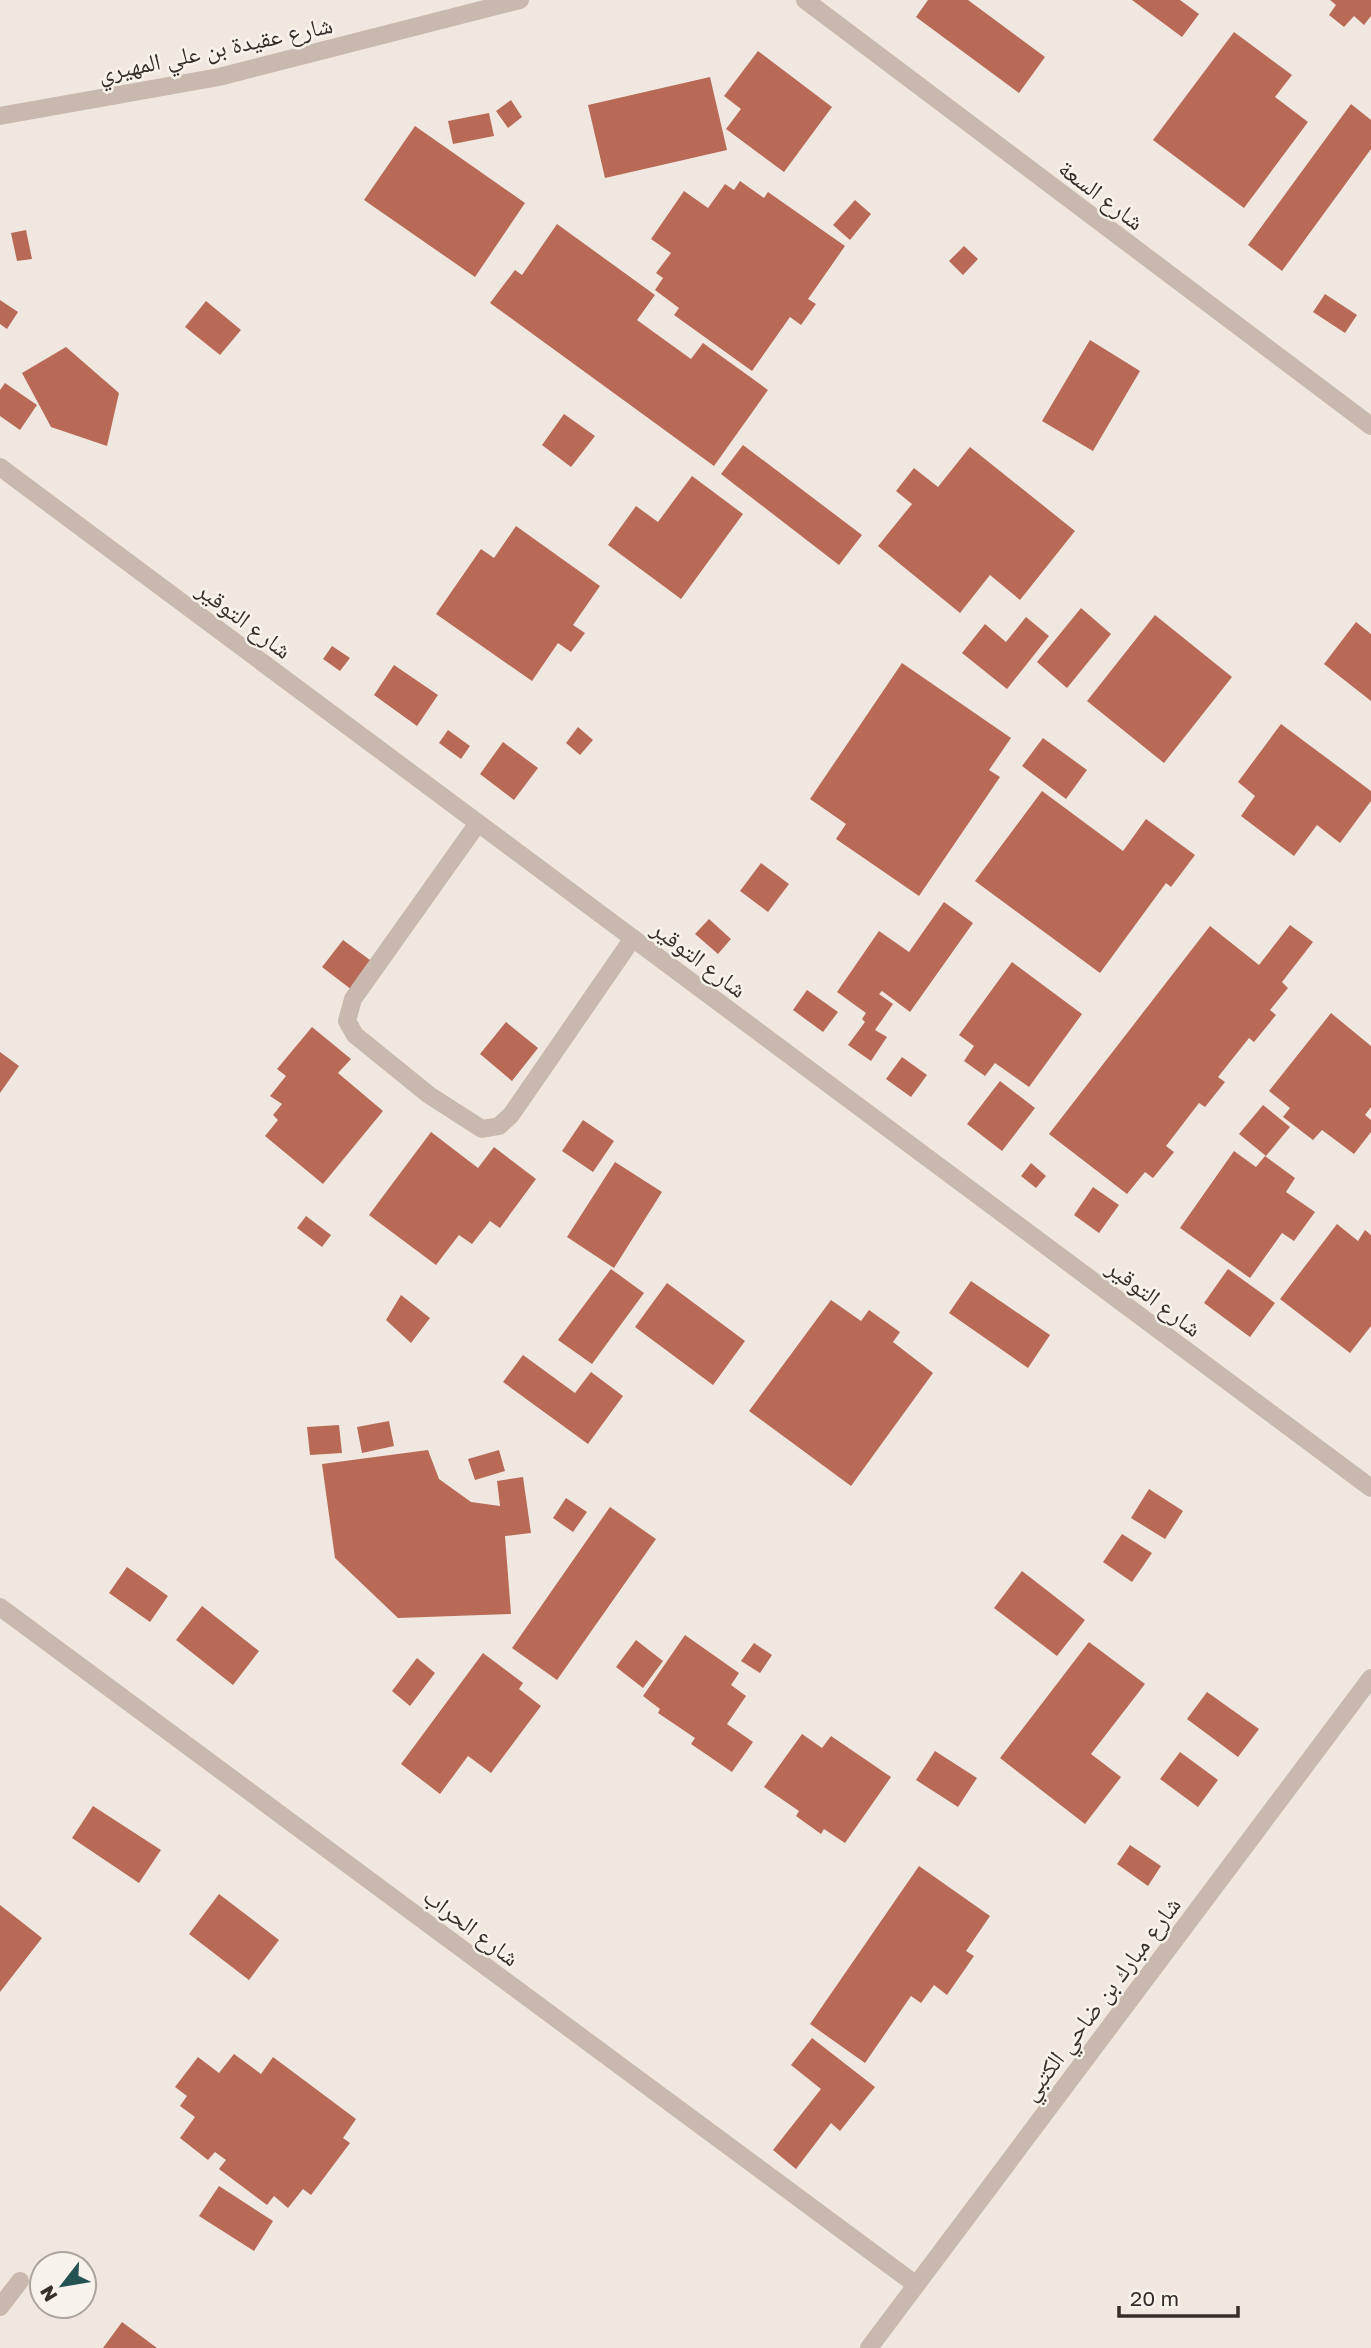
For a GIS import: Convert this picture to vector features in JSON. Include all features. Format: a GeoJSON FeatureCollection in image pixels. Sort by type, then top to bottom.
{"type":"FeatureCollection","features":[{"type":"Feature","properties":{"kind":"street","name":"شارع عقيدة بن علي المهيري"},"geometry":{"type":"LineString","coordinates":[[0,116],[219,77],[520,0]]}},
{"type":"Feature","properties":{"kind":"street","name":"شارع السعة"},"geometry":{"type":"LineString","coordinates":[[805,0],[1371,426]]}},
{"type":"Feature","properties":{"kind":"street","name":"شارع التوقير"},"geometry":{"type":"LineString","coordinates":[[0,467],[1371,1488]]}},
{"type":"Feature","properties":{"kind":"street"},"geometry":{"type":"LineString","coordinates":[[478,823],[353,999],[347,1021],[355,1035],[429,1095],[482,1129],[499,1126],[511,1115],[633,938]]}},
{"type":"Feature","properties":{"kind":"street","name":"شارع الحراب"},"geometry":{"type":"LineString","coordinates":[[0,1607],[915,2284]]}},
{"type":"Feature","properties":{"kind":"street","name":"شارع مبارك بن ضاحي الكتبي"},"geometry":{"type":"LineString","coordinates":[[869,2348],[1371,1678]]}},
{"type":"Feature","properties":{"kind":"street"},"geometry":{"type":"LineString","coordinates":[[0,2307],[19,2281]]}},
{"type":"Feature","properties":{"kind":"building"},"geometry":{"type":"Polygon","coordinates":[[[928,0],[968,0],[1045,57],[1019,93],[916,17],[928,0]]]}},
{"type":"Feature","properties":{"kind":"building"},"geometry":{"type":"Polygon","coordinates":[[[1132,0],[1180,0],[1199,14],[1182,37],[1132,0]]]}},
{"type":"Feature","properties":{"kind":"building"},"geometry":{"type":"Polygon","coordinates":[[[1330,0],[1371,0],[1371,16],[1364,25],[1354,16],[1344,27],[1329,15],[1336,5],[1330,0]]]}},
{"type":"Feature","properties":{"kind":"building"},"geometry":{"type":"Polygon","coordinates":[[[1234,32],[1292,75],[1275,97],[1308,122],[1244,208],[1153,140],[1234,32]]]}},
{"type":"Feature","properties":{"kind":"building"},"geometry":{"type":"Polygon","coordinates":[[[758,51],[832,107],[784,172],[726,129],[741,109],[724,96],[758,51]]]}},
{"type":"Feature","properties":{"kind":"building"},"geometry":{"type":"Polygon","coordinates":[[[710,77],[727,150],[605,178],[588,105],[710,77]]]}},
{"type":"Feature","properties":{"kind":"building"},"geometry":{"type":"Polygon","coordinates":[[[511,100],[522,117],[508,128],[496,111],[511,100]]]}},
{"type":"Feature","properties":{"kind":"building"},"geometry":{"type":"Polygon","coordinates":[[[1351,104],[1371,120],[1371,149],[1282,271],[1248,245],[1351,104]]]}},
{"type":"Feature","properties":{"kind":"building"},"geometry":{"type":"Polygon","coordinates":[[[489,113],[494,136],[453,144],[448,121],[489,113]]]}},
{"type":"Feature","properties":{"kind":"building"},"geometry":{"type":"Polygon","coordinates":[[[415,126],[525,203],[475,277],[364,200],[415,126]]]}},
{"type":"Feature","properties":{"kind":"building"},"geometry":{"type":"Polygon","coordinates":[[[740,181],[764,198],[768,192],[845,246],[808,299],[816,304],[801,325],[790,317],[752,371],[674,315],[679,308],[655,290],[663,278],[656,273],[671,253],[651,239],[684,191],[708,208],[725,184],[734,190],[740,181]]]}},
{"type":"Feature","properties":{"kind":"building"},"geometry":{"type":"Polygon","coordinates":[[[855,200],[871,214],[850,240],[833,225],[855,200]]]}},
{"type":"Feature","properties":{"kind":"building"},"geometry":{"type":"Polygon","coordinates":[[[557,224],[655,295],[637,320],[691,359],[703,343],[768,390],[714,466],[490,303],[515,270],[522,275],[557,224]]]}},
{"type":"Feature","properties":{"kind":"building"},"geometry":{"type":"Polygon","coordinates":[[[26,230],[32,259],[17,261],[11,233],[26,230]]]}},
{"type":"Feature","properties":{"kind":"building"},"geometry":{"type":"Polygon","coordinates":[[[964,246],[978,259],[963,275],[949,261],[964,246]]]}},
{"type":"Feature","properties":{"kind":"building"},"geometry":{"type":"Polygon","coordinates":[[[1325,294],[1357,315],[1345,333],[1313,312],[1325,294]]]}},
{"type":"Feature","properties":{"kind":"building"},"geometry":{"type":"Polygon","coordinates":[[[0,300],[18,312],[7,329],[0,324],[0,300]]]}},
{"type":"Feature","properties":{"kind":"building"},"geometry":{"type":"Polygon","coordinates":[[[206,301],[241,330],[220,355],[185,327],[206,301]]]}},
{"type":"Feature","properties":{"kind":"building"},"geometry":{"type":"Polygon","coordinates":[[[1090,340],[1140,371],[1093,451],[1042,421],[1090,340]]]}},
{"type":"Feature","properties":{"kind":"building"},"geometry":{"type":"Polygon","coordinates":[[[66,347],[119,393],[107,446],[51,427],[22,373],[66,347]]]}},
{"type":"Feature","properties":{"kind":"building"},"geometry":{"type":"Polygon","coordinates":[[[5,383],[37,405],[20,430],[0,416],[0,390],[5,383]]]}},
{"type":"Feature","properties":{"kind":"building"},"geometry":{"type":"Polygon","coordinates":[[[564,414],[595,436],[571,467],[542,445],[564,414]]]}},
{"type":"Feature","properties":{"kind":"building"},"geometry":{"type":"Polygon","coordinates":[[[743,445],[862,535],[839,565],[721,474],[743,445]]]}},
{"type":"Feature","properties":{"kind":"building"},"geometry":{"type":"Polygon","coordinates":[[[970,447],[1075,531],[1020,600],[990,575],[960,613],[878,546],[912,504],[896,491],[914,468],[938,487],[970,447]]]}},
{"type":"Feature","properties":{"kind":"building"},"geometry":{"type":"Polygon","coordinates":[[[692,476],[743,514],[681,599],[608,545],[636,506],[658,522],[692,476]]]}},
{"type":"Feature","properties":{"kind":"building"},"geometry":{"type":"Polygon","coordinates":[[[516,526],[600,586],[573,625],[585,633],[571,652],[558,643],[532,681],[436,614],[481,549],[494,558],[516,526]]]}},
{"type":"Feature","properties":{"kind":"building"},"geometry":{"type":"Polygon","coordinates":[[[1081,608],[1111,634],[1067,688],[1037,662],[1081,608]]]}},
{"type":"Feature","properties":{"kind":"building"},"geometry":{"type":"Polygon","coordinates":[[[1155,615],[1232,677],[1164,763],[1087,701],[1155,615]]]}},
{"type":"Feature","properties":{"kind":"building"},"geometry":{"type":"Polygon","coordinates":[[[1026,617],[1049,636],[1007,689],[962,653],[985,624],[1006,642],[1026,617]]]}},
{"type":"Feature","properties":{"kind":"building"},"geometry":{"type":"Polygon","coordinates":[[[1356,622],[1371,634],[1371,701],[1324,664],[1356,622]]]}},
{"type":"Feature","properties":{"kind":"building"},"geometry":{"type":"Polygon","coordinates":[[[332,646],[350,658],[340,671],[323,659],[332,646]]]}},
{"type":"Feature","properties":{"kind":"building"},"geometry":{"type":"Polygon","coordinates":[[[902,663],[1011,738],[989,770],[1000,777],[919,896],[836,839],[846,824],[810,799],[902,663]]]}},
{"type":"Feature","properties":{"kind":"building"},"geometry":{"type":"Polygon","coordinates":[[[394,665],[438,695],[417,726],[374,695],[394,665]]]}},
{"type":"Feature","properties":{"kind":"building"},"geometry":{"type":"Polygon","coordinates":[[[1281,724],[1371,791],[1371,801],[1340,843],[1317,825],[1294,856],[1241,816],[1255,796],[1238,782],[1281,724]]]}},
{"type":"Feature","properties":{"kind":"building"},"geometry":{"type":"Polygon","coordinates":[[[578,727],[593,740],[580,755],[566,743],[578,727]]]}},
{"type":"Feature","properties":{"kind":"building"},"geometry":{"type":"Polygon","coordinates":[[[448,730],[470,746],[461,759],[439,743],[448,730]]]}},
{"type":"Feature","properties":{"kind":"building"},"geometry":{"type":"Polygon","coordinates":[[[1043,738],[1087,770],[1066,799],[1022,766],[1043,738]]]}},
{"type":"Feature","properties":{"kind":"building"},"geometry":{"type":"Polygon","coordinates":[[[503,742],[538,768],[514,800],[480,774],[503,742]]]}},
{"type":"Feature","properties":{"kind":"building"},"geometry":{"type":"Polygon","coordinates":[[[1042,791],[1123,851],[1146,819],[1195,855],[1171,887],[1166,883],[1100,973],[975,881],[1042,791]]]}},
{"type":"Feature","properties":{"kind":"building"},"geometry":{"type":"Polygon","coordinates":[[[761,863],[789,884],[768,912],[740,891],[761,863]]]}},
{"type":"Feature","properties":{"kind":"building"},"geometry":{"type":"Polygon","coordinates":[[[944,902],[973,923],[910,1012],[882,991],[879,994],[893,1004],[875,1030],[887,1037],[871,1061],[848,1045],[865,1022],[862,1019],[866,1013],[837,992],[879,931],[909,952],[944,902]]]}},
{"type":"Feature","properties":{"kind":"building"},"geometry":{"type":"Polygon","coordinates":[[[709,919],[731,939],[718,954],[695,934],[709,919]]]}},
{"type":"Feature","properties":{"kind":"building"},"geometry":{"type":"Polygon","coordinates":[[[1290,925],[1313,942],[1282,982],[1288,988],[1270,1010],[1276,1015],[1254,1042],[1249,1038],[1218,1077],[1225,1082],[1205,1107],[1199,1103],[1166,1146],[1174,1152],[1153,1178],[1145,1172],[1127,1194],[1049,1134],[1210,926],[1259,965],[1290,925]]]}},
{"type":"Feature","properties":{"kind":"building"},"geometry":{"type":"Polygon","coordinates":[[[343,940],[374,963],[352,990],[322,967],[343,940]]]}},
{"type":"Feature","properties":{"kind":"building"},"geometry":{"type":"Polygon","coordinates":[[[1012,962],[1082,1014],[1029,1087],[995,1063],[985,1076],[964,1061],[974,1046],[959,1035],[1012,962]]]}},
{"type":"Feature","properties":{"kind":"building"},"geometry":{"type":"Polygon","coordinates":[[[807,990],[838,1012],[823,1032],[793,1010],[807,990]]]}},
{"type":"Feature","properties":{"kind":"building"},"geometry":{"type":"Polygon","coordinates":[[[1331,1013],[1371,1046],[1371,1107],[1365,1115],[1371,1120],[1371,1132],[1354,1154],[1322,1130],[1313,1140],[1283,1117],[1290,1108],[1269,1091],[1331,1013]]]}},
{"type":"Feature","properties":{"kind":"building"},"geometry":{"type":"Polygon","coordinates":[[[506,1022],[538,1048],[512,1081],[480,1054],[506,1022]]]}},
{"type":"Feature","properties":{"kind":"building"},"geometry":{"type":"Polygon","coordinates":[[[312,1027],[351,1059],[338,1073],[383,1111],[323,1184],[265,1136],[278,1120],[273,1115],[282,1104],[270,1096],[286,1076],[277,1069],[312,1027]]]}},
{"type":"Feature","properties":{"kind":"building"},"geometry":{"type":"Polygon","coordinates":[[[0,1052],[19,1066],[0,1093],[0,1052]]]}},
{"type":"Feature","properties":{"kind":"building"},"geometry":{"type":"Polygon","coordinates":[[[902,1057],[927,1075],[911,1097],[886,1079],[902,1057]]]}},
{"type":"Feature","properties":{"kind":"building"},"geometry":{"type":"Polygon","coordinates":[[[1000,1081],[1035,1108],[1002,1151],[967,1124],[1000,1081]]]}},
{"type":"Feature","properties":{"kind":"building"},"geometry":{"type":"Polygon","coordinates":[[[1263,1105],[1290,1127],[1266,1156],[1239,1134],[1263,1105]]]}},
{"type":"Feature","properties":{"kind":"building"},"geometry":{"type":"Polygon","coordinates":[[[583,1120],[614,1141],[593,1172],[562,1151],[583,1120]]]}},
{"type":"Feature","properties":{"kind":"building"},"geometry":{"type":"Polygon","coordinates":[[[431,1132],[478,1168],[494,1147],[536,1179],[500,1228],[490,1221],[472,1244],[459,1235],[436,1265],[369,1215],[431,1132]]]}},
{"type":"Feature","properties":{"kind":"building"},"geometry":{"type":"Polygon","coordinates":[[[1234,1151],[1256,1167],[1265,1156],[1295,1178],[1286,1192],[1315,1212],[1294,1241],[1282,1233],[1250,1278],[1180,1228],[1234,1151]]]}},
{"type":"Feature","properties":{"kind":"building"},"geometry":{"type":"Polygon","coordinates":[[[615,1162],[662,1192],[614,1268],[567,1237],[615,1162]]]}},
{"type":"Feature","properties":{"kind":"building"},"geometry":{"type":"Polygon","coordinates":[[[1031,1163],[1046,1176],[1036,1188],[1021,1176],[1031,1163]]]}},
{"type":"Feature","properties":{"kind":"building"},"geometry":{"type":"Polygon","coordinates":[[[1093,1187],[1119,1205],[1099,1233],[1074,1215],[1093,1187]]]}},
{"type":"Feature","properties":{"kind":"building"},"geometry":{"type":"Polygon","coordinates":[[[306,1216],[331,1235],[322,1247],[297,1228],[306,1216]]]}},
{"type":"Feature","properties":{"kind":"building"},"geometry":{"type":"Polygon","coordinates":[[[1337,1224],[1358,1241],[1365,1230],[1371,1235],[1371,1326],[1350,1353],[1280,1299],[1337,1224]]]}},
{"type":"Feature","properties":{"kind":"building"},"geometry":{"type":"Polygon","coordinates":[[[611,1269],[644,1293],[592,1364],[558,1340],[611,1269]]]}},
{"type":"Feature","properties":{"kind":"building"},"geometry":{"type":"Polygon","coordinates":[[[1228,1269],[1275,1303],[1250,1337],[1204,1303],[1228,1269]]]}},
{"type":"Feature","properties":{"kind":"building"},"geometry":{"type":"Polygon","coordinates":[[[971,1281],[1050,1335],[1028,1368],[949,1313],[971,1281]]]}},
{"type":"Feature","properties":{"kind":"building"},"geometry":{"type":"Polygon","coordinates":[[[667,1283],[745,1341],[713,1385],[635,1327],[667,1283]]]}},
{"type":"Feature","properties":{"kind":"building"},"geometry":{"type":"Polygon","coordinates":[[[401,1295],[430,1318],[411,1343],[386,1320],[401,1295]]]}},
{"type":"Feature","properties":{"kind":"building"},"geometry":{"type":"Polygon","coordinates":[[[831,1300],[861,1321],[869,1310],[900,1332],[893,1342],[933,1373],[851,1486],[749,1411],[831,1300]]]}},
{"type":"Feature","properties":{"kind":"building"},"geometry":{"type":"Polygon","coordinates":[[[523,1355],[575,1393],[591,1372],[623,1396],[588,1444],[503,1382],[523,1355]]]}},
{"type":"Feature","properties":{"kind":"building"},"geometry":{"type":"Polygon","coordinates":[[[389,1421],[394,1446],[362,1453],[357,1427],[389,1421]]]}},
{"type":"Feature","properties":{"kind":"building"},"geometry":{"type":"Polygon","coordinates":[[[339,1425],[342,1453],[310,1455],[307,1427],[339,1425]]]}},
{"type":"Feature","properties":{"kind":"building"},"geometry":{"type":"Polygon","coordinates":[[[428,1450],[439,1479],[471,1502],[500,1506],[497,1481],[523,1477],[531,1533],[505,1536],[511,1614],[398,1618],[335,1558],[322,1464],[428,1450]]]}},
{"type":"Feature","properties":{"kind":"building"},"geometry":{"type":"Polygon","coordinates":[[[499,1450],[505,1471],[475,1480],[468,1459],[499,1450]]]}},
{"type":"Feature","properties":{"kind":"building"},"geometry":{"type":"Polygon","coordinates":[[[1149,1489],[1183,1511],[1165,1539],[1131,1518],[1149,1489]]]}},
{"type":"Feature","properties":{"kind":"building"},"geometry":{"type":"Polygon","coordinates":[[[566,1498],[587,1512],[573,1532],[553,1518],[566,1498]]]}},
{"type":"Feature","properties":{"kind":"building"},"geometry":{"type":"Polygon","coordinates":[[[610,1507],[656,1539],[557,1680],[512,1648],[610,1507]]]}},
{"type":"Feature","properties":{"kind":"building"},"geometry":{"type":"Polygon","coordinates":[[[1122,1534],[1152,1553],[1132,1582],[1103,1562],[1122,1534]]]}},
{"type":"Feature","properties":{"kind":"building"},"geometry":{"type":"Polygon","coordinates":[[[127,1567],[168,1596],[150,1622],[109,1593],[127,1567]]]}},
{"type":"Feature","properties":{"kind":"building"},"geometry":{"type":"Polygon","coordinates":[[[1022,1571],[1085,1620],[1057,1656],[994,1608],[1022,1571]]]}},
{"type":"Feature","properties":{"kind":"building"},"geometry":{"type":"Polygon","coordinates":[[[202,1606],[259,1651],[233,1685],[176,1640],[202,1606]]]}},
{"type":"Feature","properties":{"kind":"building"},"geometry":{"type":"Polygon","coordinates":[[[685,1635],[739,1673],[731,1685],[746,1696],[727,1724],[753,1742],[732,1772],[691,1744],[695,1738],[658,1713],[660,1709],[643,1696],[685,1635]]]}},
{"type":"Feature","properties":{"kind":"building"},"geometry":{"type":"Polygon","coordinates":[[[636,1640],[663,1661],[643,1688],[616,1667],[636,1640]]]}},
{"type":"Feature","properties":{"kind":"building"},"geometry":{"type":"Polygon","coordinates":[[[1089,1642],[1145,1684],[1091,1754],[1121,1777],[1085,1824],[1000,1758],[1089,1642]]]}},
{"type":"Feature","properties":{"kind":"building"},"geometry":{"type":"Polygon","coordinates":[[[754,1643],[772,1655],[760,1673],[741,1661],[754,1643]]]}},
{"type":"Feature","properties":{"kind":"building"},"geometry":{"type":"Polygon","coordinates":[[[483,1653],[523,1683],[519,1689],[541,1706],[491,1773],[468,1756],[440,1794],[401,1764],[483,1653]]]}},
{"type":"Feature","properties":{"kind":"building"},"geometry":{"type":"Polygon","coordinates":[[[417,1658],[435,1673],[410,1706],[392,1691],[417,1658]]]}},
{"type":"Feature","properties":{"kind":"building"},"geometry":{"type":"Polygon","coordinates":[[[1207,1692],[1259,1729],[1238,1757],[1187,1719],[1207,1692]]]}},
{"type":"Feature","properties":{"kind":"building"},"geometry":{"type":"Polygon","coordinates":[[[802,1734],[822,1748],[831,1736],[891,1777],[845,1843],[824,1829],[821,1834],[796,1816],[799,1811],[764,1787],[802,1734]]]}},
{"type":"Feature","properties":{"kind":"building"},"geometry":{"type":"Polygon","coordinates":[[[935,1751],[977,1778],[958,1807],[916,1780],[935,1751]]]}},
{"type":"Feature","properties":{"kind":"building"},"geometry":{"type":"Polygon","coordinates":[[[1180,1752],[1218,1780],[1198,1807],[1160,1779],[1180,1752]]]}},
{"type":"Feature","properties":{"kind":"building"},"geometry":{"type":"Polygon","coordinates":[[[93,1806],[161,1850],[139,1883],[72,1838],[93,1806]]]}},
{"type":"Feature","properties":{"kind":"building"},"geometry":{"type":"Polygon","coordinates":[[[1130,1845],[1161,1866],[1148,1886],[1117,1864],[1130,1845]]]}},
{"type":"Feature","properties":{"kind":"building"},"geometry":{"type":"Polygon","coordinates":[[[919,1866],[990,1916],[966,1951],[974,1956],[947,1995],[934,1985],[921,2003],[911,1996],[865,2063],[810,2024],[919,1866]]]}},
{"type":"Feature","properties":{"kind":"building"},"geometry":{"type":"Polygon","coordinates":[[[219,1894],[279,1940],[249,1980],[189,1934],[219,1894]]]}},
{"type":"Feature","properties":{"kind":"building"},"geometry":{"type":"Polygon","coordinates":[[[0,1905],[42,1938],[0,1992],[0,1905]]]}},
{"type":"Feature","properties":{"kind":"building"},"geometry":{"type":"Polygon","coordinates":[[[812,2038],[875,2087],[840,2131],[831,2123],[796,2169],[773,2150],[821,2089],[791,2065],[812,2038]]]}},
{"type":"Feature","properties":{"kind":"building"},"geometry":{"type":"Polygon","coordinates":[[[234,2054],[261,2074],[273,2057],[356,2119],[343,2138],[350,2143],[311,2195],[303,2189],[288,2208],[274,2196],[267,2205],[219,2169],[226,2160],[215,2152],[208,2160],[180,2138],[195,2117],[180,2106],[187,2096],[175,2087],[198,2057],[219,2073],[234,2054]]]}},
{"type":"Feature","properties":{"kind":"building"},"geometry":{"type":"Polygon","coordinates":[[[219,2186],[273,2221],[254,2251],[199,2216],[219,2186]]]}},
{"type":"Feature","properties":{"kind":"building"},"geometry":{"type":"Polygon","coordinates":[[[122,2322],[157,2348],[103,2348],[122,2322]]]}}]}
